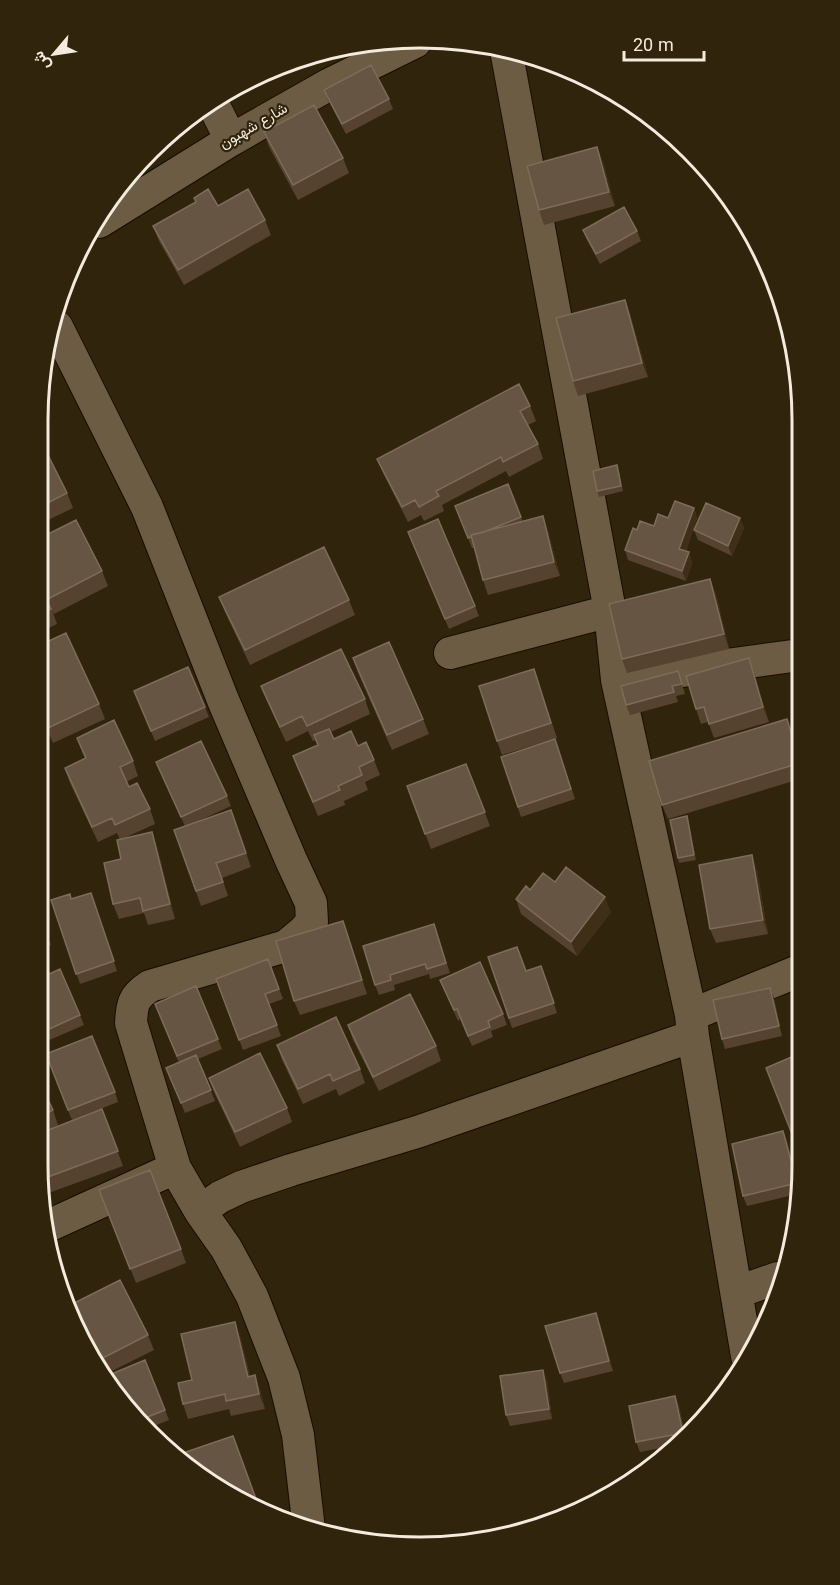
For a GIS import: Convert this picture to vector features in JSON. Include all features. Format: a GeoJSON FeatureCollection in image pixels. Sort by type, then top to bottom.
{"type":"FeatureCollection","features":[{"type":"Feature","properties":{"kind":"street","name":"شارع شهبون"},"geometry":{"type":"LineString","coordinates":[[109,216],[231,140],[330,84],[401,49]]}},
{"type":"Feature","properties":{"kind":"street"},"geometry":{"type":"LineString","coordinates":[[508,59],[610,611],[617,680],[692,1025],[745,1345]]}},
{"type":"Feature","properties":{"kind":"street"},"geometry":{"type":"LineString","coordinates":[[216,109],[231,140]]}},
{"type":"Feature","properties":{"kind":"street"},"geometry":{"type":"LineString","coordinates":[[59,331],[147,507],[224,700],[311,903],[312,922],[304,932],[286,946],[150,986],[140,992],[132,1005],[131,1023],[175,1168],[200,1211],[226,1248],[252,1296],[284,1378],[298,1435],[308,1519]]}},
{"type":"Feature","properties":{"kind":"street"},"geometry":{"type":"LineString","coordinates":[[450,653],[610,611]]}},
{"type":"Feature","properties":{"kind":"street"},"geometry":{"type":"LineString","coordinates":[[617,680],[792,657]]}},
{"type":"Feature","properties":{"kind":"street"},"geometry":{"type":"LineString","coordinates":[[200,1211],[220,1197],[241,1187],[417,1132],[692,1025],[792,975]]}},
{"type":"Feature","properties":{"kind":"street"},"geometry":{"type":"LineString","coordinates":[[53,1224],[175,1168]]}},
{"type":"Feature","properties":{"kind":"street"},"geometry":{"type":"LineString","coordinates":[[736,1292],[774,1279]]}},
{"type":"Feature","properties":{"kind":"building"},"geometry":{"type":"Polygon","coordinates":[[[371,65],[389,99],[342,124],[324,90],[371,65]]]}},
{"type":"Feature","properties":{"kind":"building"},"geometry":{"type":"Polygon","coordinates":[[[314,105],[343,158],[293,185],[264,132],[314,105]]]}},
{"type":"Feature","properties":{"kind":"building"},"geometry":{"type":"Polygon","coordinates":[[[597,147],[609,192],[539,210],[527,166],[597,147]]]}},
{"type":"Feature","properties":{"kind":"building"},"geometry":{"type":"Polygon","coordinates":[[[208,189],[218,206],[248,189],[265,220],[178,270],[153,226],[196,202],[194,198],[208,189]]]}},
{"type":"Feature","properties":{"kind":"building"},"geometry":{"type":"Polygon","coordinates":[[[624,207],[637,231],[596,254],[583,230],[624,207]]]}},
{"type":"Feature","properties":{"kind":"building"},"geometry":{"type":"Polygon","coordinates":[[[625,300],[642,363],[573,381],[556,318],[625,300]]]}},
{"type":"Feature","properties":{"kind":"building"},"geometry":{"type":"Polygon","coordinates":[[[519,384],[530,406],[520,411],[538,444],[503,462],[501,457],[436,491],[439,496],[419,507],[415,500],[402,507],[377,459],[519,384]]]}},
{"type":"Feature","properties":{"kind":"building"},"geometry":{"type":"Polygon","coordinates":[[[48,455],[67,493],[48,503],[48,455]]]}},
{"type":"Feature","properties":{"kind":"building"},"geometry":{"type":"Polygon","coordinates":[[[617,465],[621,486],[597,491],[593,471],[617,465]]]}},
{"type":"Feature","properties":{"kind":"building"},"geometry":{"type":"Polygon","coordinates":[[[508,484],[521,517],[468,538],[455,506],[508,484]]]}},
{"type":"Feature","properties":{"kind":"building"},"geometry":{"type":"Polygon","coordinates":[[[675,501],[694,508],[679,549],[689,552],[682,571],[625,550],[633,528],[637,530],[640,521],[654,526],[658,514],[668,518],[675,501]]]}},
{"type":"Feature","properties":{"kind":"building"},"geometry":{"type":"Polygon","coordinates":[[[706,503],[740,518],[728,546],[694,530],[706,503]]]}},
{"type":"Feature","properties":{"kind":"building"},"geometry":{"type":"Polygon","coordinates":[[[543,516],[554,562],[483,580],[471,535],[543,516]]]}},
{"type":"Feature","properties":{"kind":"building"},"geometry":{"type":"Polygon","coordinates":[[[438,519],[475,606],[445,619],[408,532],[438,519]]]}},
{"type":"Feature","properties":{"kind":"building"},"geometry":{"type":"Polygon","coordinates":[[[76,520],[102,571],[48,599],[48,534],[76,520]]]}},
{"type":"Feature","properties":{"kind":"building"},"geometry":{"type":"Polygon","coordinates":[[[324,547],[349,600],[245,650],[219,597],[324,547]]]}},
{"type":"Feature","properties":{"kind":"building"},"geometry":{"type":"Polygon","coordinates":[[[710,579],[724,634],[622,659],[609,604],[710,579]]]}},
{"type":"Feature","properties":{"kind":"building"},"geometry":{"type":"Polygon","coordinates":[[[66,633],[99,704],[48,728],[48,641],[66,633]]]}},
{"type":"Feature","properties":{"kind":"building"},"geometry":{"type":"Polygon","coordinates":[[[389,642],[423,719],[387,735],[353,658],[389,642]]]}},
{"type":"Feature","properties":{"kind":"building"},"geometry":{"type":"Polygon","coordinates":[[[341,649],[365,699],[307,726],[302,716],[280,727],[261,686],[341,649]]]}},
{"type":"Feature","properties":{"kind":"building"},"geometry":{"type":"Polygon","coordinates":[[[749,658],[763,707],[709,724],[704,707],[696,709],[686,676],[749,658]]]}},
{"type":"Feature","properties":{"kind":"building"},"geometry":{"type":"Polygon","coordinates":[[[188,667],[205,707],[151,731],[134,691],[188,667]]]}},
{"type":"Feature","properties":{"kind":"building"},"geometry":{"type":"Polygon","coordinates":[[[534,669],[551,723],[497,741],[479,686],[534,669]]]}},
{"type":"Feature","properties":{"kind":"building"},"geometry":{"type":"Polygon","coordinates":[[[678,671],[682,684],[672,686],[674,692],[626,705],[621,686],[678,671]]]}},
{"type":"Feature","properties":{"kind":"building"},"geometry":{"type":"Polygon","coordinates":[[[787,719],[792,736],[792,765],[662,805],[649,761],[787,719]]]}},
{"type":"Feature","properties":{"kind":"building"},"geometry":{"type":"Polygon","coordinates":[[[114,720],[133,761],[120,767],[129,787],[137,783],[150,809],[115,825],[112,818],[92,827],[65,768],[86,758],[77,738],[114,720]]]}},
{"type":"Feature","properties":{"kind":"building"},"geometry":{"type":"Polygon","coordinates":[[[329,729],[334,739],[351,731],[358,746],[366,742],[374,760],[359,767],[362,775],[338,786],[340,790],[313,802],[293,756],[318,745],[314,735],[329,729]]]}},
{"type":"Feature","properties":{"kind":"building"},"geometry":{"type":"Polygon","coordinates":[[[555,739],[571,789],[518,807],[501,757],[555,739]]]}},
{"type":"Feature","properties":{"kind":"building"},"geometry":{"type":"Polygon","coordinates":[[[201,741],[227,796],[181,817],[156,762],[201,741]]]}},
{"type":"Feature","properties":{"kind":"building"},"geometry":{"type":"Polygon","coordinates":[[[466,764],[485,812],[425,834],[407,786],[466,764]]]}},
{"type":"Feature","properties":{"kind":"building"},"geometry":{"type":"Polygon","coordinates":[[[231,810],[246,853],[216,863],[223,882],[196,891],[174,830],[231,810]]]}},
{"type":"Feature","properties":{"kind":"building"},"geometry":{"type":"Polygon","coordinates":[[[687,816],[694,855],[678,858],[670,820],[687,816]]]}},
{"type":"Feature","properties":{"kind":"building"},"geometry":{"type":"Polygon","coordinates":[[[152,832],[170,904],[143,911],[140,898],[113,904],[104,863],[121,859],[117,840],[152,832]]]}},
{"type":"Feature","properties":{"kind":"building"},"geometry":{"type":"Polygon","coordinates":[[[752,855],[763,920],[710,929],[699,865],[752,855]]]}},
{"type":"Feature","properties":{"kind":"building"},"geometry":{"type":"Polygon","coordinates":[[[566,867],[605,897],[571,942],[516,899],[526,886],[530,890],[543,873],[555,882],[566,867]]]}},
{"type":"Feature","properties":{"kind":"building"},"geometry":{"type":"Polygon","coordinates":[[[91,893],[114,961],[76,974],[51,900],[70,894],[71,899],[91,893]]]}},
{"type":"Feature","properties":{"kind":"building"},"geometry":{"type":"Polygon","coordinates":[[[343,921],[362,980],[294,1001],[276,941],[343,921]]]}},
{"type":"Feature","properties":{"kind":"building"},"geometry":{"type":"Polygon","coordinates":[[[434,924],[446,963],[427,969],[425,964],[390,975],[391,980],[375,985],[363,946],[434,924]]]}},
{"type":"Feature","properties":{"kind":"building"},"geometry":{"type":"Polygon","coordinates":[[[517,947],[526,971],[541,966],[554,1003],[509,1018],[488,957],[517,947]]]}},
{"type":"Feature","properties":{"kind":"building"},"geometry":{"type":"Polygon","coordinates":[[[268,959],[279,989],[265,994],[277,1025],[239,1040],[216,979],[268,959]]]}},
{"type":"Feature","properties":{"kind":"building"},"geometry":{"type":"Polygon","coordinates":[[[480,962],[503,1014],[488,1021],[490,1027],[468,1036],[457,1009],[454,1010],[440,980],[480,962]]]}},
{"type":"Feature","properties":{"kind":"building"},"geometry":{"type":"Polygon","coordinates":[[[60,969],[80,1015],[48,1029],[48,974],[60,969]]]}},
{"type":"Feature","properties":{"kind":"building"},"geometry":{"type":"Polygon","coordinates":[[[196,986],[218,1039],[177,1056],[155,1004],[196,986]]]}},
{"type":"Feature","properties":{"kind":"building"},"geometry":{"type":"Polygon","coordinates":[[[770,988],[779,1026],[722,1039],[713,1000],[770,988]]]}},
{"type":"Feature","properties":{"kind":"building"},"geometry":{"type":"Polygon","coordinates":[[[410,994],[436,1046],[373,1077],[348,1025],[410,994]]]}},
{"type":"Feature","properties":{"kind":"building"},"geometry":{"type":"Polygon","coordinates":[[[336,1017],[360,1069],[333,1081],[330,1074],[298,1089],[277,1045],[336,1017]]]}},
{"type":"Feature","properties":{"kind":"building"},"geometry":{"type":"Polygon","coordinates":[[[92,1036],[115,1092],[68,1110],[48,1059],[48,1053],[92,1036]]]}},
{"type":"Feature","properties":{"kind":"building"},"geometry":{"type":"Polygon","coordinates":[[[260,1053],[287,1108],[235,1132],[209,1078],[260,1053]]]}},
{"type":"Feature","properties":{"kind":"building"},"geometry":{"type":"Polygon","coordinates":[[[196,1055],[211,1090],[181,1103],[166,1068],[196,1055]]]}},
{"type":"Feature","properties":{"kind":"building"},"geometry":{"type":"Polygon","coordinates":[[[792,1057],[792,1134],[766,1068],[792,1057]]]}},
{"type":"Feature","properties":{"kind":"building"},"geometry":{"type":"Polygon","coordinates":[[[48,1100],[53,1110],[48,1113],[48,1100]]]}},
{"type":"Feature","properties":{"kind":"building"},"geometry":{"type":"Polygon","coordinates":[[[102,1109],[118,1151],[48,1177],[48,1130],[102,1109]]]}},
{"type":"Feature","properties":{"kind":"building"},"geometry":{"type":"Polygon","coordinates":[[[783,1131],[792,1164],[791,1184],[743,1196],[732,1144],[783,1131]]]}},
{"type":"Feature","properties":{"kind":"building"},"geometry":{"type":"Polygon","coordinates":[[[150,1170],[181,1249],[130,1269],[99,1190],[150,1170]]]}},
{"type":"Feature","properties":{"kind":"building"},"geometry":{"type":"Polygon","coordinates":[[[120,1280],[148,1335],[102,1358],[86,1330],[74,1303],[120,1280]]]}},
{"type":"Feature","properties":{"kind":"building"},"geometry":{"type":"Polygon","coordinates":[[[596,1313],[609,1361],[560,1373],[545,1326],[596,1313]]]}},
{"type":"Feature","properties":{"kind":"building"},"geometry":{"type":"Polygon","coordinates":[[[235,1322],[248,1377],[255,1375],[259,1394],[226,1401],[225,1394],[183,1404],[178,1383],[192,1380],[181,1334],[235,1322]]]}},
{"type":"Feature","properties":{"kind":"building"},"geometry":{"type":"Polygon","coordinates":[[[145,1360],[165,1410],[147,1417],[112,1374],[145,1360]]]}},
{"type":"Feature","properties":{"kind":"building"},"geometry":{"type":"Polygon","coordinates":[[[543,1370],[549,1409],[506,1415],[500,1376],[543,1370]]]}},
{"type":"Feature","properties":{"kind":"building"},"geometry":{"type":"Polygon","coordinates":[[[675,1396],[682,1429],[676,1434],[636,1442],[629,1406],[675,1396]]]}},
{"type":"Feature","properties":{"kind":"building"},"geometry":{"type":"Polygon","coordinates":[[[233,1436],[256,1500],[213,1474],[184,1452],[233,1436]]]}}]}
